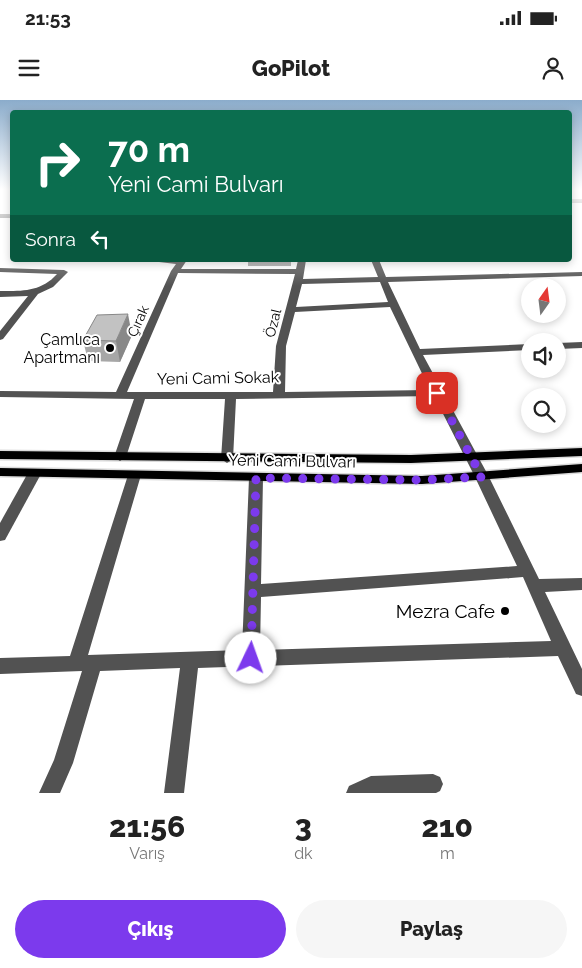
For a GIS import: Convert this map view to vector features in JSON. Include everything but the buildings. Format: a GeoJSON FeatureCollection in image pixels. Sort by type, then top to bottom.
{"type":"FeatureCollection","features":[{"type":"Feature","properties":{"kind":"main road","name":"Yeni Cami Bulvarı"},"geometry":{"type":"LineString","coordinates":[[0,455],[227,459],[472,458],[582,452]]}},
{"type":"Feature","properties":{"kind":"main road","name":"Yeni Cami Bulvarı"},"geometry":{"type":"LineString","coordinates":[[0,472],[422,480],[582,468]]}},
{"type":"Feature","properties":{"kind":"street"},"geometry":{"type":"LineString","coordinates":[[1,270],[14,262]]}},
{"type":"Feature","properties":{"kind":"street","name":"Çırak"},"geometry":{"type":"LineString","coordinates":[[120,395],[175,271],[182,262]]}},
{"type":"Feature","properties":{"kind":"street","name":"Özal"},"geometry":{"type":"LineString","coordinates":[[280,394],[281,346],[302,262]]}},
{"type":"Feature","properties":{"kind":"street"},"geometry":{"type":"LineString","coordinates":[[377,262],[394,304],[437,393],[482,477],[582,688]]}},
{"type":"Feature","properties":{"kind":"street"},"geometry":{"type":"LineString","coordinates":[[0,294],[34,294],[53,286],[64,272],[1,270]]}},
{"type":"Feature","properties":{"kind":"street"},"geometry":{"type":"LineString","coordinates":[[175,271],[299,277],[382,278],[582,274]]}},
{"type":"Feature","properties":{"kind":"street"},"geometry":{"type":"LineString","coordinates":[[0,337],[4,325],[34,294]]}},
{"type":"Feature","properties":{"kind":"street"},"geometry":{"type":"LineString","coordinates":[[290,310],[394,304]]}},
{"type":"Feature","properties":{"kind":"street"},"geometry":{"type":"LineString","coordinates":[[566,346],[582,345]]}},
{"type":"Feature","properties":{"kind":"street"},"geometry":{"type":"LineString","coordinates":[[418,352],[521,347]]}},
{"type":"Feature","properties":{"kind":"street","name":"Yeni Cami Sokak"},"geometry":{"type":"LineString","coordinates":[[0,394],[231,396],[437,393]]}},
{"type":"Feature","properties":{"kind":"street"},"geometry":{"type":"LineString","coordinates":[[120,457],[141,395]]}},
{"type":"Feature","properties":{"kind":"street"},"geometry":{"type":"LineString","coordinates":[[227,459],[231,396]]}},
{"type":"Feature","properties":{"kind":"street"},"geometry":{"type":"LineString","coordinates":[[0,536],[34,474]]}},
{"type":"Feature","properties":{"kind":"street"},"geometry":{"type":"LineString","coordinates":[[49,793],[62,763],[85,665],[134,476]]}},
{"type":"Feature","properties":{"kind":"street"},"geometry":{"type":"LineString","coordinates":[[251,658],[256,478]]}},
{"type":"Feature","properties":{"kind":"street"},"geometry":{"type":"LineString","coordinates":[[254,591],[526,571]]}},
{"type":"Feature","properties":{"kind":"street"},"geometry":{"type":"LineString","coordinates":[[533,586],[582,584]]}},
{"type":"Feature","properties":{"kind":"street"},"geometry":{"type":"LineString","coordinates":[[0,666],[85,665],[563,648]]}},
{"type":"Feature","properties":{"kind":"street"},"geometry":{"type":"LineString","coordinates":[[174,793],[190,660]]}},
{"type":"Feature","properties":{"kind":"street"},"geometry":{"type":"LineString","coordinates":[[356,793],[371,786],[433,784]]}},
{"type":"Feature","properties":{"kind":"place","name":"Çamlıca Apartmanı"},"geometry":{"type":"Point","coordinates":[110,348]}},
{"type":"Feature","properties":{"kind":"place","name":"Mezra Cafe"},"geometry":{"type":"Point","coordinates":[505,611]}},
{"type":"Feature","properties":{"kind":"route"},"geometry":{"type":"LineString","coordinates":[[251,658],[257,507],[256,478],[422,480],[482,477],[437,393]]}}]}
